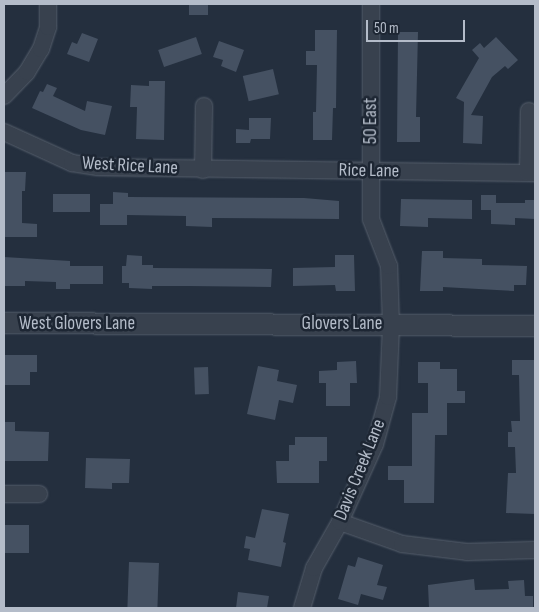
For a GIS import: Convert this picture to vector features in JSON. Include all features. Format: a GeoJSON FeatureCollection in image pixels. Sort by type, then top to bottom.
{"type":"FeatureCollection","features":[{"type":"Feature","properties":{"kind":"street"},"geometry":{"type":"LineString","coordinates":[[4,96],[27,72],[42,49],[48,27],[48,4]]}},
{"type":"Feature","properties":{"kind":"street","name":"50 East"},"geometry":{"type":"LineString","coordinates":[[371,4],[371,218],[389,266],[391,324]]}},
{"type":"Feature","properties":{"kind":"street"},"geometry":{"type":"LineString","coordinates":[[203,170],[204,106]]}},
{"type":"Feature","properties":{"kind":"street"},"geometry":{"type":"LineString","coordinates":[[530,111],[532,173]]}},
{"type":"Feature","properties":{"kind":"street","name":"West Rice Lane"},"geometry":{"type":"LineString","coordinates":[[4,132],[72,162],[121,168],[203,170]]}},
{"type":"Feature","properties":{"kind":"street","name":"Rice Lane"},"geometry":{"type":"LineString","coordinates":[[203,170],[532,173]]}},
{"type":"Feature","properties":{"kind":"street","name":"West Glovers Lane"},"geometry":{"type":"LineString","coordinates":[[4,323],[149,324]]}},
{"type":"Feature","properties":{"kind":"street","name":"Glovers Lane"},"geometry":{"type":"LineString","coordinates":[[149,324],[535,326]]}},
{"type":"Feature","properties":{"kind":"street","name":"Davis Creek Lane"},"geometry":{"type":"LineString","coordinates":[[302,608],[314,568],[340,522],[375,444],[388,398],[391,324]]}},
{"type":"Feature","properties":{"kind":"street"},"geometry":{"type":"LineString","coordinates":[[4,494],[39,494]]}},
{"type":"Feature","properties":{"kind":"street"},"geometry":{"type":"LineString","coordinates":[[340,522],[402,544],[467,552],[535,550]]}},
{"type":"Feature","properties":{"kind":"building"},"geometry":{"type":"Polygon","coordinates":[[[189,4],[208,4],[208,15],[189,15],[189,4]]]}},
{"type":"Feature","properties":{"kind":"building"},"geometry":{"type":"Polygon","coordinates":[[[315,30],[337,30],[336,108],[333,108],[332,140],[313,140],[313,112],[316,112],[317,65],[306,65],[306,51],[315,51],[315,30]]]}},
{"type":"Feature","properties":{"kind":"building"},"geometry":{"type":"Polygon","coordinates":[[[398,32],[418,32],[416,117],[420,117],[420,142],[397,142],[398,32]]]}},
{"type":"Feature","properties":{"kind":"building"},"geometry":{"type":"Polygon","coordinates":[[[82,33],[98,39],[89,62],[67,54],[72,42],[77,44],[82,33]]]}},
{"type":"Feature","properties":{"kind":"building"},"geometry":{"type":"Polygon","coordinates":[[[196,37],[202,54],[164,67],[158,50],[196,37]]]}},
{"type":"Feature","properties":{"kind":"building"},"geometry":{"type":"Polygon","coordinates":[[[496,37],[518,60],[508,69],[505,66],[492,77],[471,115],[483,116],[482,144],[463,143],[464,102],[456,98],[479,58],[472,50],[480,43],[484,48],[496,37]]]}},
{"type":"Feature","properties":{"kind":"building"},"geometry":{"type":"Polygon","coordinates":[[[219,41],[244,50],[236,72],[221,66],[223,60],[213,57],[219,41]]]}},
{"type":"Feature","properties":{"kind":"building"},"geometry":{"type":"Polygon","coordinates":[[[273,69],[279,94],[249,101],[243,76],[273,69]]]}},
{"type":"Feature","properties":{"kind":"building"},"geometry":{"type":"Polygon","coordinates":[[[149,81],[165,81],[164,140],[136,139],[137,107],[130,107],[131,85],[149,86],[149,81]]]}},
{"type":"Feature","properties":{"kind":"building"},"geometry":{"type":"Polygon","coordinates":[[[47,84],[57,88],[53,96],[85,111],[87,101],[112,106],[105,135],[81,130],[32,108],[40,91],[43,92],[47,84]]]}},
{"type":"Feature","properties":{"kind":"building"},"geometry":{"type":"Polygon","coordinates":[[[249,118],[271,118],[270,139],[251,139],[250,143],[236,143],[236,129],[249,130],[249,118]]]}},
{"type":"Feature","properties":{"kind":"building"},"geometry":{"type":"Polygon","coordinates":[[[4,172],[26,172],[25,191],[22,191],[22,223],[37,224],[37,237],[5,237],[4,172]]]}},
{"type":"Feature","properties":{"kind":"building"},"geometry":{"type":"Polygon","coordinates":[[[113,192],[128,193],[128,197],[304,198],[339,201],[339,219],[212,218],[212,227],[186,226],[186,216],[127,215],[127,225],[100,225],[100,204],[113,204],[113,192]]]}},
{"type":"Feature","properties":{"kind":"building"},"geometry":{"type":"Polygon","coordinates":[[[53,194],[90,194],[90,212],[53,212],[53,194]]]}},
{"type":"Feature","properties":{"kind":"building"},"geometry":{"type":"Polygon","coordinates":[[[481,195],[496,195],[496,203],[525,203],[525,200],[535,200],[535,219],[515,218],[515,225],[491,224],[491,210],[481,210],[481,195]]]}},
{"type":"Feature","properties":{"kind":"building"},"geometry":{"type":"Polygon","coordinates":[[[401,199],[472,200],[472,219],[428,218],[428,227],[400,226],[401,199]]]}},
{"type":"Feature","properties":{"kind":"building"},"geometry":{"type":"Polygon","coordinates":[[[422,251],[443,251],[443,258],[482,259],[482,265],[527,266],[526,285],[514,285],[514,291],[443,287],[443,291],[420,291],[422,251]]]}},
{"type":"Feature","properties":{"kind":"building"},"geometry":{"type":"Polygon","coordinates":[[[127,255],[142,256],[142,265],[153,265],[153,268],[272,269],[271,287],[152,286],[152,289],[129,288],[129,283],[122,283],[122,266],[126,266],[127,255]]]}},
{"type":"Feature","properties":{"kind":"building"},"geometry":{"type":"Polygon","coordinates":[[[335,255],[354,255],[355,291],[336,291],[335,285],[293,286],[293,268],[335,267],[335,255]]]}},
{"type":"Feature","properties":{"kind":"building"},"geometry":{"type":"Polygon","coordinates":[[[4,257],[70,261],[70,266],[103,266],[103,284],[70,284],[70,289],[56,289],[56,282],[25,281],[25,286],[4,286],[4,257]]]}},
{"type":"Feature","properties":{"kind":"building"},"geometry":{"type":"Polygon","coordinates":[[[4,355],[37,355],[37,372],[30,372],[30,385],[4,385],[4,355]]]}},
{"type":"Feature","properties":{"kind":"building"},"geometry":{"type":"Polygon","coordinates":[[[512,360],[535,360],[535,514],[506,513],[508,473],[516,473],[515,447],[508,447],[508,432],[512,432],[511,421],[520,421],[519,375],[512,375],[512,360]]]}},
{"type":"Feature","properties":{"kind":"building"},"geometry":{"type":"Polygon","coordinates":[[[356,361],[357,383],[350,383],[350,406],[326,406],[326,383],[319,383],[319,371],[337,370],[337,362],[356,361]]]}},
{"type":"Feature","properties":{"kind":"building"},"geometry":{"type":"Polygon","coordinates":[[[418,362],[440,362],[440,369],[457,369],[457,391],[465,391],[465,403],[447,403],[447,435],[435,435],[434,503],[404,503],[404,480],[388,480],[388,466],[412,466],[412,413],[428,413],[428,383],[418,383],[418,362]]]}},
{"type":"Feature","properties":{"kind":"building"},"geometry":{"type":"Polygon","coordinates":[[[258,366],[279,370],[277,381],[297,385],[293,403],[279,400],[275,420],[247,414],[258,366]]]}},
{"type":"Feature","properties":{"kind":"building"},"geometry":{"type":"Polygon","coordinates":[[[194,367],[208,367],[209,394],[195,394],[194,367]]]}},
{"type":"Feature","properties":{"kind":"building"},"geometry":{"type":"Polygon","coordinates":[[[5,422],[15,422],[15,431],[49,432],[48,461],[5,461],[5,422]]]}},
{"type":"Feature","properties":{"kind":"building"},"geometry":{"type":"Polygon","coordinates":[[[295,437],[327,437],[327,461],[319,461],[319,483],[277,483],[276,461],[289,461],[289,445],[295,445],[295,437]]]}},
{"type":"Feature","properties":{"kind":"building"},"geometry":{"type":"Polygon","coordinates":[[[86,458],[130,459],[129,483],[112,483],[112,489],[85,488],[86,458]]]}},
{"type":"Feature","properties":{"kind":"building"},"geometry":{"type":"Polygon","coordinates":[[[262,509],[289,514],[283,542],[286,543],[281,567],[248,560],[250,549],[244,548],[246,536],[255,538],[262,509]]]}},
{"type":"Feature","properties":{"kind":"building"},"geometry":{"type":"Polygon","coordinates":[[[4,525],[29,525],[29,553],[4,553],[4,525]]]}},
{"type":"Feature","properties":{"kind":"building"},"geometry":{"type":"Polygon","coordinates":[[[358,557],[383,565],[377,585],[387,587],[383,600],[361,594],[358,605],[338,599],[348,565],[355,567],[358,557]]]}},
{"type":"Feature","properties":{"kind":"building"},"geometry":{"type":"Polygon","coordinates":[[[129,562],[159,563],[157,608],[127,608],[129,562]]]}},
{"type":"Feature","properties":{"kind":"building"},"geometry":{"type":"Polygon","coordinates":[[[474,579],[475,590],[509,589],[508,581],[524,580],[525,596],[533,596],[533,608],[429,608],[428,585],[474,579]]]}},
{"type":"Feature","properties":{"kind":"building"},"geometry":{"type":"Polygon","coordinates":[[[238,592],[269,596],[267,608],[236,608],[238,592]]]}}]}
